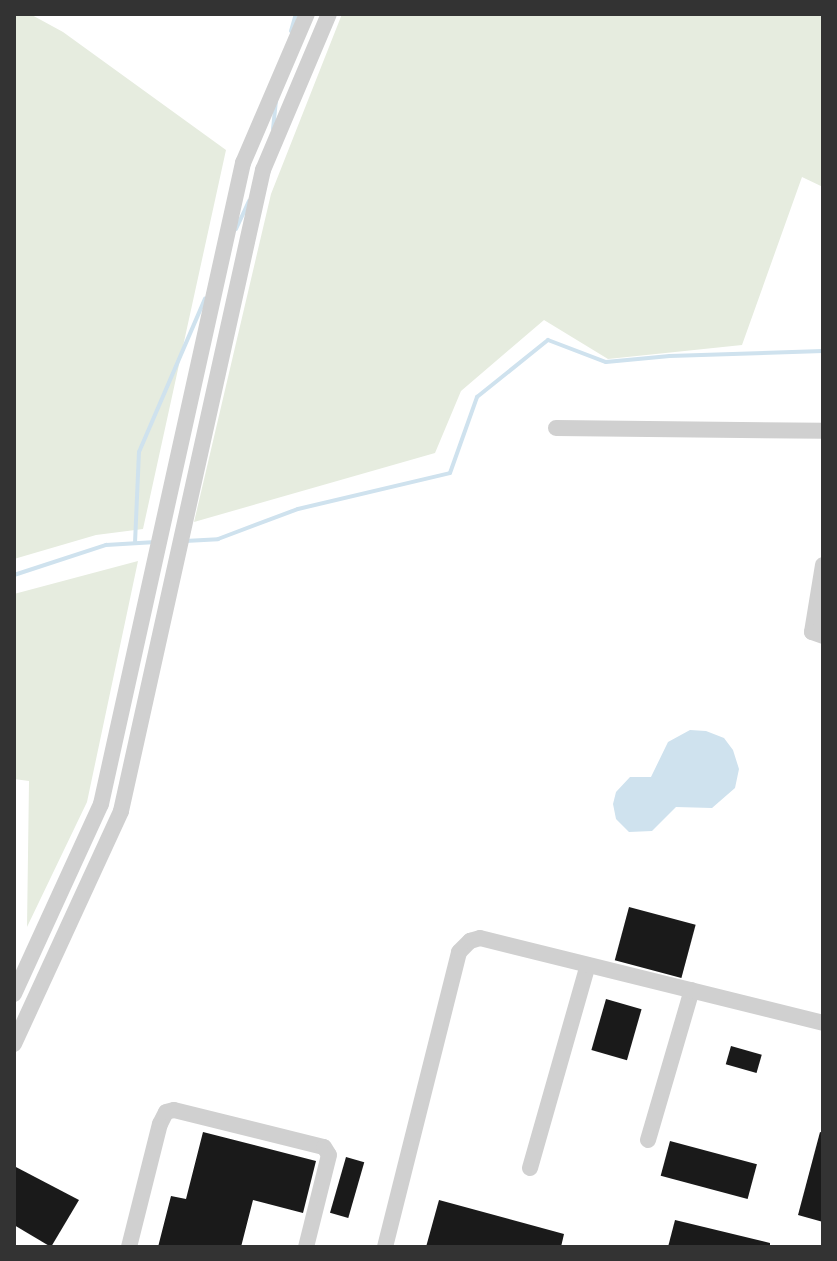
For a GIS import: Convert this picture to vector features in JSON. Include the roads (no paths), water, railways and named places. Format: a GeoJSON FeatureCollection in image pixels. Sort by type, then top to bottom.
{"type":"FeatureCollection","features":[{"type":"Feature","properties":{"kind":"street"},"geometry":{"type":"LineString","coordinates":[[14,994],[101,804],[243,163],[307,14]]}},
{"type":"Feature","properties":{"kind":"street"},"geometry":{"type":"LineString","coordinates":[[14,1044],[121,811],[263,170],[329,14]]}},
{"type":"Feature","properties":{"kind":"street"},"geometry":{"type":"LineString","coordinates":[[556,428],[823,431]]}},
{"type":"Feature","properties":{"kind":"street"},"geometry":{"type":"LineString","coordinates":[[823,565],[812,632],[823,636]]}},
{"type":"Feature","properties":{"kind":"street"},"geometry":{"type":"LineString","coordinates":[[385,1247],[459,952],[470,941],[480,938],[823,1023]]}},
{"type":"Feature","properties":{"kind":"street"},"geometry":{"type":"LineString","coordinates":[[530,1168],[588,965]]}},
{"type":"Feature","properties":{"kind":"street"},"geometry":{"type":"LineString","coordinates":[[648,1140],[692,990]]}},
{"type":"Feature","properties":{"kind":"street"},"geometry":{"type":"LineString","coordinates":[[129,1247],[160,1124],[166,1112],[174,1110],[324,1147],[329,1155],[306,1247]]}},
{"type":"Feature","properties":{"kind":"water"},"geometry":{"type":"Polygon","coordinates":[[[690,730],[706,731],[724,738],[733,750],[739,769],[735,788],[712,808],[676,807],[652,831],[629,832],[616,819],[613,804],[616,792],[630,777],[651,777],[668,742],[690,730]]]}},
{"type":"Feature","properties":{"kind":"waterway"},"geometry":{"type":"LineString","coordinates":[[291,31],[296,14]]}},
{"type":"Feature","properties":{"kind":"waterway"},"geometry":{"type":"LineString","coordinates":[[273,129],[276,102]]}},
{"type":"Feature","properties":{"kind":"waterway"},"geometry":{"type":"LineString","coordinates":[[236,229],[249,201]]}},
{"type":"Feature","properties":{"kind":"waterway"},"geometry":{"type":"LineString","coordinates":[[135,543],[139,452],[205,299]]}},
{"type":"Feature","properties":{"kind":"waterway"},"geometry":{"type":"LineString","coordinates":[[185,541],[218,539],[298,509],[450,473],[477,397],[548,340],[606,362],[670,356],[823,351]]}},
{"type":"Feature","properties":{"kind":"waterway"},"geometry":{"type":"LineString","coordinates":[[14,575],[106,545],[156,542]]}}]}
